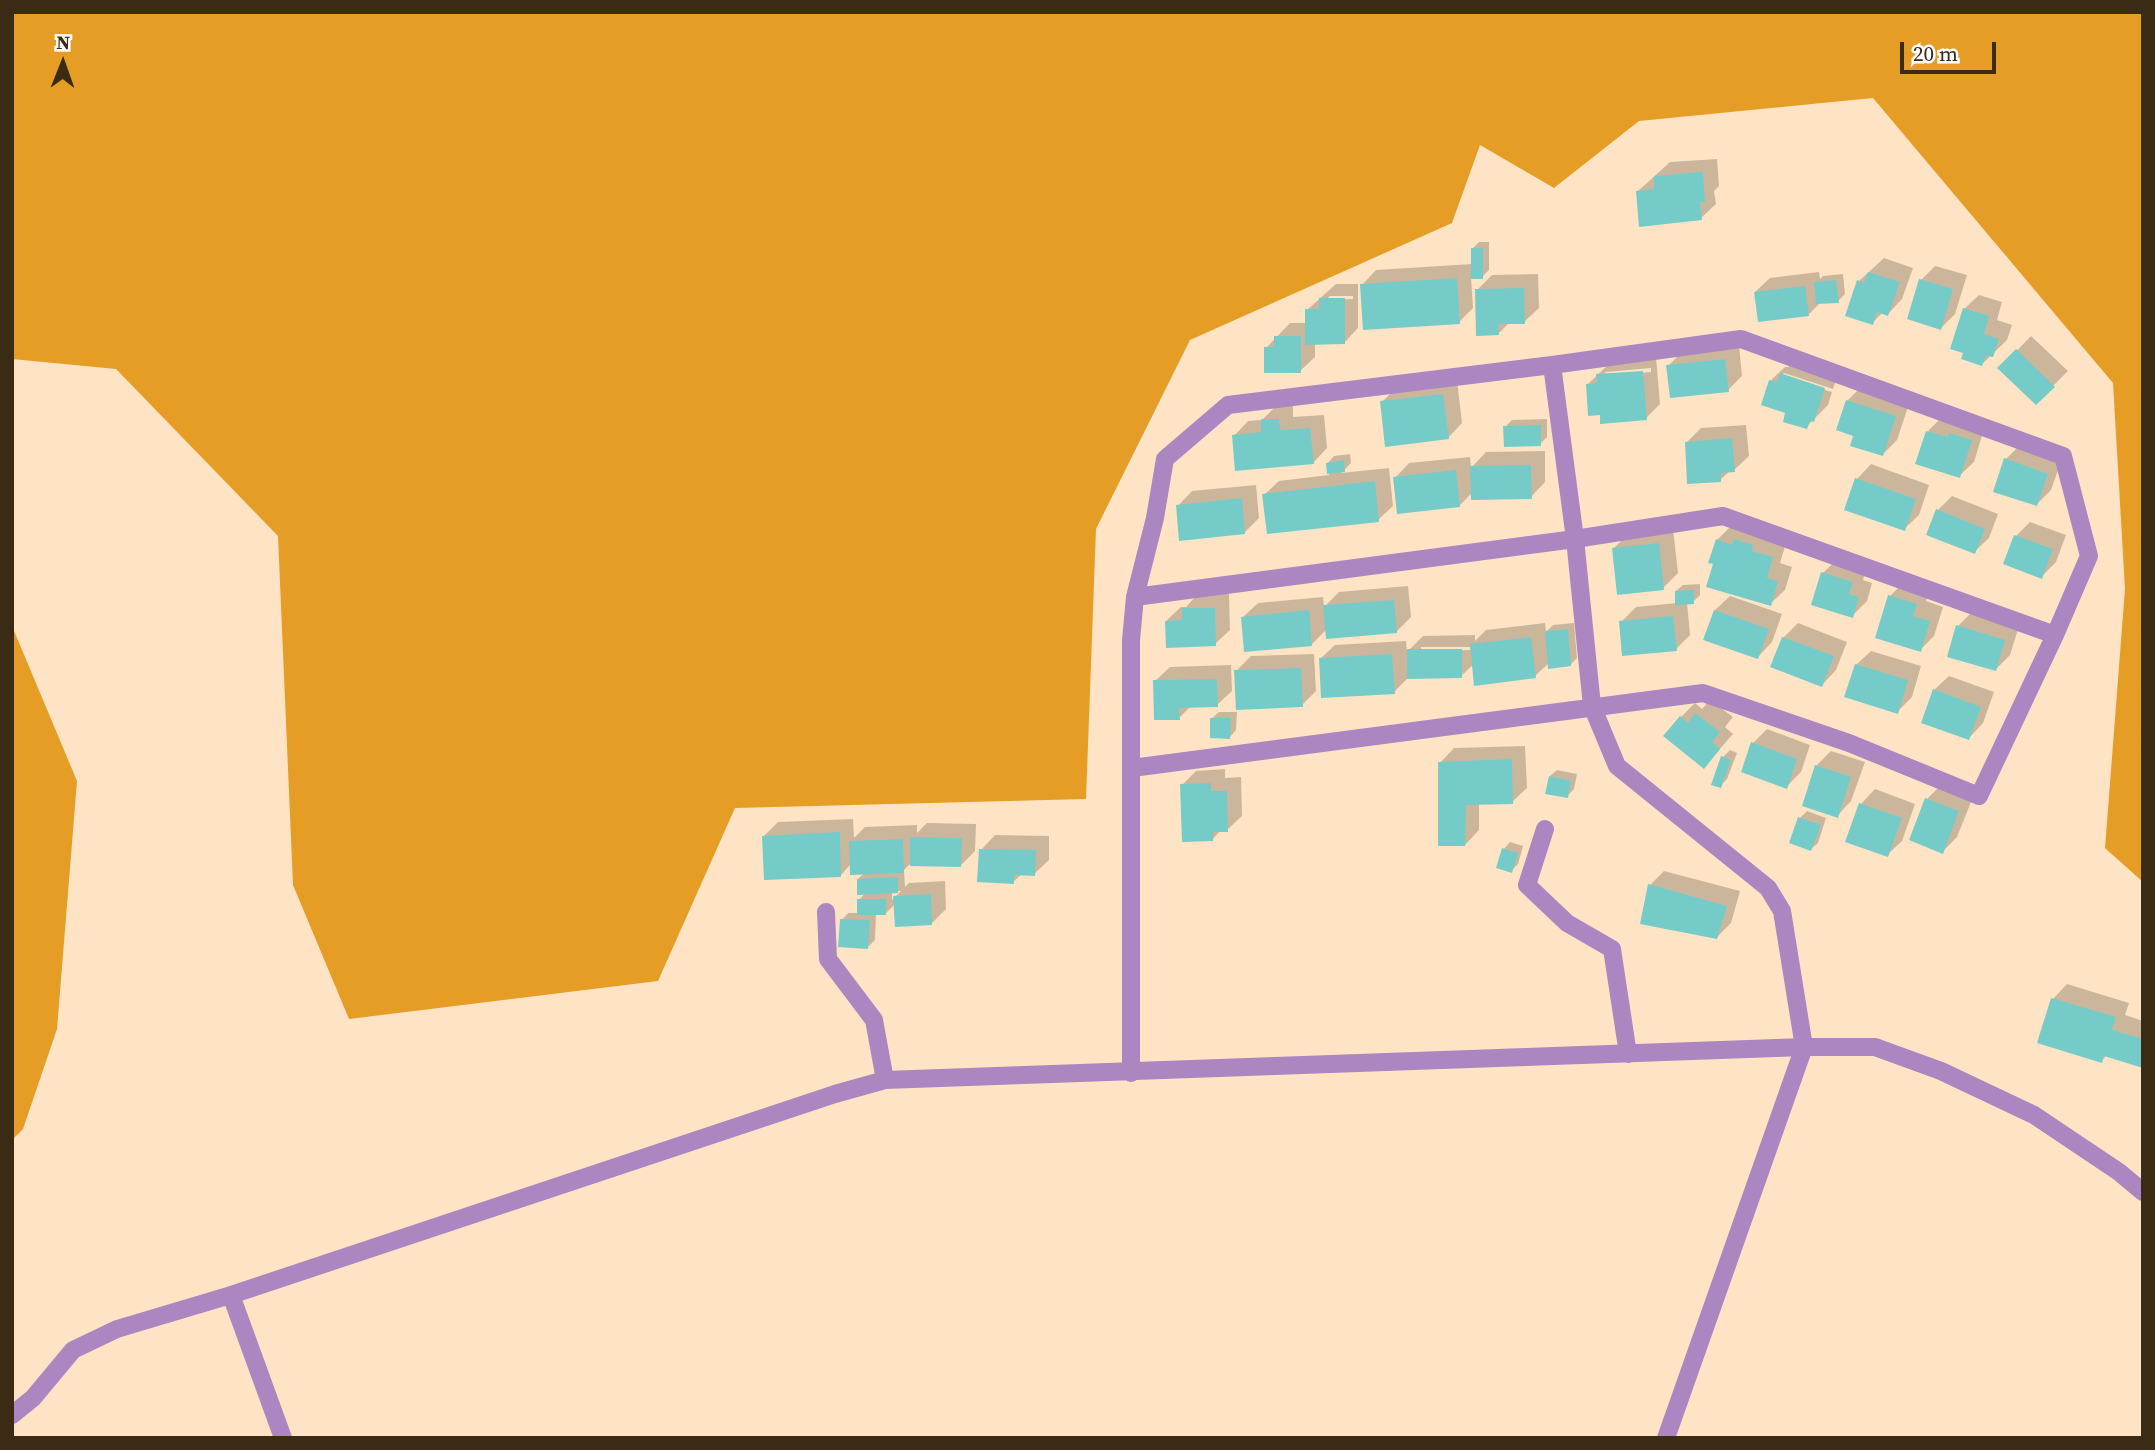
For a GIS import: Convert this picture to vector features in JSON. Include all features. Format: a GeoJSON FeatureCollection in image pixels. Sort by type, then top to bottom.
{"type":"FeatureCollection","features":[{"type":"Feature","properties":{"kind":"street"},"geometry":{"type":"LineString","coordinates":[[1130,1073],[1131,640],[1135,597],[1165,459],[1228,405],[1741,339],[2063,456],[2089,555],[2055,635],[1979,796],[1849,743],[1703,693],[1132,768]]}},
{"type":"Feature","properties":{"kind":"street"},"geometry":{"type":"LineString","coordinates":[[1552,365],[1575,539],[1592,706],[1617,766],[1768,888],[1782,911],[1804,1046],[1666,1438]]}},
{"type":"Feature","properties":{"kind":"street"},"geometry":{"type":"LineString","coordinates":[[1135,597],[1575,539],[1723,516],[2055,635]]}},
{"type":"Feature","properties":{"kind":"street"},"geometry":{"type":"LineString","coordinates":[[1545,829],[1527,885],[1567,923],[1612,949],[1628,1054]]}},
{"type":"Feature","properties":{"kind":"street"},"geometry":{"type":"LineString","coordinates":[[826,912],[828,959],[874,1020],[885,1080]]}},
{"type":"Feature","properties":{"kind":"street"},"geometry":{"type":"LineString","coordinates":[[12,1415],[33,1398],[73,1350],[117,1329],[231,1295],[835,1094],[885,1080],[1804,1046],[1875,1047],[1941,1071],[2034,1115],[2119,1172],[2143,1192]]}},
{"type":"Feature","properties":{"kind":"street"},"geometry":{"type":"LineString","coordinates":[[231,1295],[283,1438]]}},
{"type":"Feature","properties":{"kind":"shaded area"},"geometry":{"type":"Polygon","coordinates":[[[12,12],[2143,12],[2143,882],[2105,848],[2125,589],[2113,383],[1873,98],[1639,121],[1554,188],[1480,145],[1452,223],[1190,340],[1096,529],[1086,799],[735,808],[658,981],[349,1019],[293,885],[278,536],[116,369],[12,359],[12,12]]]}},
{"type":"Feature","properties":{"kind":"shaded area"},"geometry":{"type":"Polygon","coordinates":[[[12,626],[77,781],[57,1029],[23,1129],[12,1140],[12,626]]]}},
{"type":"Feature","properties":{"kind":"building"},"geometry":{"type":"Polygon","coordinates":[[[1703,172],[1705,202],[1700,202],[1702,220],[1639,227],[1636,191],[1654,189],[1654,176],[1703,172]]]}},
{"type":"Feature","properties":{"kind":"building"},"geometry":{"type":"Polygon","coordinates":[[[1471,248],[1483,248],[1483,279],[1471,279],[1471,248]]]}},
{"type":"Feature","properties":{"kind":"building"},"geometry":{"type":"Polygon","coordinates":[[[1868,272],[1900,282],[1888,316],[1877,312],[1873,325],[1845,316],[1857,280],[1864,283],[1868,272]]]}},
{"type":"Feature","properties":{"kind":"building"},"geometry":{"type":"Polygon","coordinates":[[[1457,278],[1460,324],[1363,330],[1360,284],[1457,278]]]}},
{"type":"Feature","properties":{"kind":"building"},"geometry":{"type":"Polygon","coordinates":[[[1919,279],[1953,289],[1941,330],[1907,319],[1919,279]]]}},
{"type":"Feature","properties":{"kind":"building"},"geometry":{"type":"Polygon","coordinates":[[[1836,280],[1839,303],[1816,304],[1814,282],[1836,280]]]}},
{"type":"Feature","properties":{"kind":"building"},"geometry":{"type":"Polygon","coordinates":[[[1805,286],[1809,316],[1758,322],[1754,292],[1805,286]]]}},
{"type":"Feature","properties":{"kind":"building"},"geometry":{"type":"Polygon","coordinates":[[[1524,288],[1525,324],[1498,324],[1499,335],[1476,336],[1475,289],[1524,288]]]}},
{"type":"Feature","properties":{"kind":"building"},"geometry":{"type":"Polygon","coordinates":[[[1319,298],[1345,298],[1345,344],[1305,345],[1305,309],[1319,309],[1319,298]]]}},
{"type":"Feature","properties":{"kind":"building"},"geometry":{"type":"Polygon","coordinates":[[[1963,308],[1989,316],[1984,334],[1999,339],[1993,357],[1986,356],[1982,366],[1961,359],[1963,353],[1950,349],[1963,308]]]}},
{"type":"Feature","properties":{"kind":"building"},"geometry":{"type":"Polygon","coordinates":[[[1274,336],[1301,336],[1301,373],[1264,373],[1264,347],[1274,347],[1274,336]]]}},
{"type":"Feature","properties":{"kind":"building"},"geometry":{"type":"Polygon","coordinates":[[[2016,349],[2055,387],[2036,405],[1997,368],[2016,349]]]}},
{"type":"Feature","properties":{"kind":"building"},"geometry":{"type":"Polygon","coordinates":[[[1725,359],[1729,392],[1670,398],[1666,365],[1725,359]]]}},
{"type":"Feature","properties":{"kind":"building"},"geometry":{"type":"Polygon","coordinates":[[[1643,371],[1647,420],[1600,424],[1600,415],[1588,416],[1586,384],[1597,383],[1596,374],[1643,371]]]}},
{"type":"Feature","properties":{"kind":"building"},"geometry":{"type":"Polygon","coordinates":[[[1780,373],[1825,388],[1814,422],[1810,421],[1807,429],[1783,422],[1785,413],[1761,405],[1769,380],[1777,382],[1780,373]]]}},
{"type":"Feature","properties":{"kind":"building"},"geometry":{"type":"Polygon","coordinates":[[[1443,394],[1449,439],[1385,447],[1380,401],[1443,394]]]}},
{"type":"Feature","properties":{"kind":"building"},"geometry":{"type":"Polygon","coordinates":[[[1846,400],[1896,416],[1883,456],[1850,446],[1853,436],[1836,430],[1846,400]]]}},
{"type":"Feature","properties":{"kind":"building"},"geometry":{"type":"Polygon","coordinates":[[[1261,419],[1279,419],[1280,430],[1310,428],[1314,464],[1235,471],[1232,435],[1261,432],[1261,419]]]}},
{"type":"Feature","properties":{"kind":"building"},"geometry":{"type":"Polygon","coordinates":[[[1541,425],[1541,446],[1504,447],[1503,426],[1541,425]]]}},
{"type":"Feature","properties":{"kind":"building"},"geometry":{"type":"Polygon","coordinates":[[[1926,431],[1948,437],[1949,433],[1972,440],[1960,478],[1915,464],[1926,431]]]}},
{"type":"Feature","properties":{"kind":"building"},"geometry":{"type":"Polygon","coordinates":[[[1732,438],[1735,472],[1721,473],[1721,482],[1687,484],[1685,442],[1732,438]]]}},
{"type":"Feature","properties":{"kind":"building"},"geometry":{"type":"Polygon","coordinates":[[[2004,458],[2048,474],[2037,506],[1993,492],[2004,458]]]}},
{"type":"Feature","properties":{"kind":"building"},"geometry":{"type":"Polygon","coordinates":[[[1344,460],[1345,472],[1327,474],[1326,463],[1344,460]]]}},
{"type":"Feature","properties":{"kind":"building"},"geometry":{"type":"Polygon","coordinates":[[[1531,465],[1532,499],[1471,500],[1470,466],[1531,465]]]}},
{"type":"Feature","properties":{"kind":"building"},"geometry":{"type":"Polygon","coordinates":[[[1456,470],[1460,507],[1397,514],[1393,477],[1456,470]]]}},
{"type":"Feature","properties":{"kind":"building"},"geometry":{"type":"Polygon","coordinates":[[[1855,478],[1916,499],[1905,531],[1844,510],[1855,478]]]}},
{"type":"Feature","properties":{"kind":"building"},"geometry":{"type":"Polygon","coordinates":[[[1375,481],[1379,522],[1267,534],[1262,494],[1375,481]]]}},
{"type":"Feature","properties":{"kind":"building"},"geometry":{"type":"Polygon","coordinates":[[[1242,498],[1245,534],[1179,541],[1176,505],[1242,498]]]}},
{"type":"Feature","properties":{"kind":"building"},"geometry":{"type":"Polygon","coordinates":[[[1936,509],[1985,529],[1975,554],[1926,535],[1936,509]]]}},
{"type":"Feature","properties":{"kind":"building"},"geometry":{"type":"Polygon","coordinates":[[[2014,535],[2053,549],[2042,579],[2003,564],[2014,535]]]}},
{"type":"Feature","properties":{"kind":"building"},"geometry":{"type":"Polygon","coordinates":[[[1716,539],[1732,545],[1734,539],[1753,545],[1752,551],[1773,557],[1767,578],[1778,581],[1771,606],[1706,587],[1713,564],[1708,563],[1716,539]]]}},
{"type":"Feature","properties":{"kind":"building"},"geometry":{"type":"Polygon","coordinates":[[[1659,543],[1664,590],[1617,595],[1612,548],[1659,543]]]}},
{"type":"Feature","properties":{"kind":"building"},"geometry":{"type":"Polygon","coordinates":[[[1821,572],[1853,582],[1849,594],[1859,597],[1853,618],[1811,605],[1821,572]]]}},
{"type":"Feature","properties":{"kind":"building"},"geometry":{"type":"Polygon","coordinates":[[[1694,590],[1694,604],[1675,605],[1675,591],[1694,590]]]}},
{"type":"Feature","properties":{"kind":"building"},"geometry":{"type":"Polygon","coordinates":[[[1888,595],[1917,604],[1913,616],[1930,621],[1921,652],[1875,638],[1888,595]]]}},
{"type":"Feature","properties":{"kind":"building"},"geometry":{"type":"Polygon","coordinates":[[[1394,600],[1397,633],[1326,639],[1323,605],[1394,600]]]}},
{"type":"Feature","properties":{"kind":"building"},"geometry":{"type":"Polygon","coordinates":[[[1182,608],[1215,608],[1216,646],[1166,648],[1165,621],[1182,620],[1182,608]]]}},
{"type":"Feature","properties":{"kind":"building"},"geometry":{"type":"Polygon","coordinates":[[[1309,610],[1312,646],[1244,652],[1241,617],[1309,610]]]}},
{"type":"Feature","properties":{"kind":"building"},"geometry":{"type":"Polygon","coordinates":[[[1714,610],[1769,629],[1758,659],[1703,640],[1714,610]]]}},
{"type":"Feature","properties":{"kind":"building"},"geometry":{"type":"Polygon","coordinates":[[[1673,616],[1677,651],[1622,656],[1619,621],[1673,616]]]}},
{"type":"Feature","properties":{"kind":"building"},"geometry":{"type":"Polygon","coordinates":[[[1956,625],[2005,640],[1996,671],[1947,657],[1956,625]]]}},
{"type":"Feature","properties":{"kind":"building"},"geometry":{"type":"Polygon","coordinates":[[[1568,629],[1571,666],[1548,669],[1545,631],[1568,629]]]}},
{"type":"Feature","properties":{"kind":"building"},"geometry":{"type":"Polygon","coordinates":[[[1531,637],[1536,678],[1474,686],[1470,644],[1531,637]]]}},
{"type":"Feature","properties":{"kind":"building"},"geometry":{"type":"Polygon","coordinates":[[[1782,637],[1834,656],[1822,687],[1770,667],[1782,637]]]}},
{"type":"Feature","properties":{"kind":"building"},"geometry":{"type":"Polygon","coordinates":[[[1407,649],[1462,649],[1462,678],[1407,679],[1407,649]]]}},
{"type":"Feature","properties":{"kind":"building"},"geometry":{"type":"Polygon","coordinates":[[[1392,654],[1395,694],[1321,698],[1319,658],[1392,654]]]}},
{"type":"Feature","properties":{"kind":"building"},"geometry":{"type":"Polygon","coordinates":[[[1855,664],[1908,680],[1898,714],[1844,697],[1855,664]]]}},
{"type":"Feature","properties":{"kind":"building"},"geometry":{"type":"Polygon","coordinates":[[[1301,668],[1303,707],[1236,710],[1234,670],[1301,668]]]}},
{"type":"Feature","properties":{"kind":"building"},"geometry":{"type":"Polygon","coordinates":[[[1217,679],[1218,707],[1179,708],[1180,720],[1154,720],[1153,680],[1217,679]]]}},
{"type":"Feature","properties":{"kind":"building"},"geometry":{"type":"Polygon","coordinates":[[[1933,689],[1981,707],[1969,740],[1921,723],[1933,689]]]}},
{"type":"Feature","properties":{"kind":"building"},"geometry":{"type":"Polygon","coordinates":[[[1695,713],[1720,732],[1712,742],[1720,749],[1704,769],[1663,736],[1680,716],[1688,723],[1695,713]]]}},
{"type":"Feature","properties":{"kind":"building"},"geometry":{"type":"Polygon","coordinates":[[[1210,718],[1231,718],[1230,739],[1210,738],[1210,718]]]}},
{"type":"Feature","properties":{"kind":"building"},"geometry":{"type":"Polygon","coordinates":[[[1751,742],[1797,759],[1787,789],[1741,772],[1751,742]]]}},
{"type":"Feature","properties":{"kind":"building"},"geometry":{"type":"Polygon","coordinates":[[[1721,756],[1731,760],[1721,788],[1711,785],[1721,756]]]}},
{"type":"Feature","properties":{"kind":"building"},"geometry":{"type":"Polygon","coordinates":[[[1512,759],[1513,804],[1466,805],[1465,846],[1438,846],[1438,762],[1512,759]]]}},
{"type":"Feature","properties":{"kind":"building"},"geometry":{"type":"Polygon","coordinates":[[[1815,765],[1851,777],[1838,818],[1802,806],[1815,765]]]}},
{"type":"Feature","properties":{"kind":"building"},"geometry":{"type":"Polygon","coordinates":[[[1549,776],[1571,781],[1568,798],[1545,794],[1549,776]]]}},
{"type":"Feature","properties":{"kind":"building"},"geometry":{"type":"Polygon","coordinates":[[[1211,783],[1211,791],[1227,791],[1228,832],[1213,832],[1213,841],[1182,842],[1180,784],[1211,783]]]}},
{"type":"Feature","properties":{"kind":"building"},"geometry":{"type":"Polygon","coordinates":[[[1925,798],[1959,811],[1943,854],[1909,840],[1925,798]]]}},
{"type":"Feature","properties":{"kind":"building"},"geometry":{"type":"Polygon","coordinates":[[[1859,803],[1902,818],[1888,857],[1845,842],[1859,803]]]}},
{"type":"Feature","properties":{"kind":"building"},"geometry":{"type":"Polygon","coordinates":[[[1798,817],[1821,825],[1811,851],[1789,843],[1798,817]]]}},
{"type":"Feature","properties":{"kind":"building"},"geometry":{"type":"Polygon","coordinates":[[[840,832],[841,877],[764,880],[762,836],[840,832]]]}},
{"type":"Feature","properties":{"kind":"building"},"geometry":{"type":"Polygon","coordinates":[[[910,837],[962,838],[961,867],[910,866],[910,837]]]}},
{"type":"Feature","properties":{"kind":"building"},"geometry":{"type":"Polygon","coordinates":[[[903,839],[904,873],[850,875],[849,841],[903,839]]]}},
{"type":"Feature","properties":{"kind":"building"},"geometry":{"type":"Polygon","coordinates":[[[1502,848],[1518,853],[1512,873],[1496,868],[1502,848]]]}},
{"type":"Feature","properties":{"kind":"building"},"geometry":{"type":"Polygon","coordinates":[[[979,849],[1036,850],[1035,876],[1014,875],[1014,884],[977,882],[979,849]]]}},
{"type":"Feature","properties":{"kind":"building"},"geometry":{"type":"Polygon","coordinates":[[[898,877],[898,893],[857,895],[857,879],[898,877]]]}},
{"type":"Feature","properties":{"kind":"building"},"geometry":{"type":"Polygon","coordinates":[[[1648,884],[1727,906],[1717,939],[1640,924],[1648,884]]]}},
{"type":"Feature","properties":{"kind":"building"},"geometry":{"type":"Polygon","coordinates":[[[931,894],[932,925],[895,927],[893,896],[931,894]]]}},
{"type":"Feature","properties":{"kind":"building"},"geometry":{"type":"Polygon","coordinates":[[[857,899],[886,899],[886,915],[857,915],[857,899]]]}},
{"type":"Feature","properties":{"kind":"building"},"geometry":{"type":"Polygon","coordinates":[[[840,919],[870,920],[868,949],[838,947],[840,919]]]}},
{"type":"Feature","properties":{"kind":"building"},"geometry":{"type":"Polygon","coordinates":[[[2051,998],[2116,1017],[2112,1030],[2143,1039],[2143,1068],[2104,1056],[2102,1063],[2037,1043],[2051,998]]]}}]}
